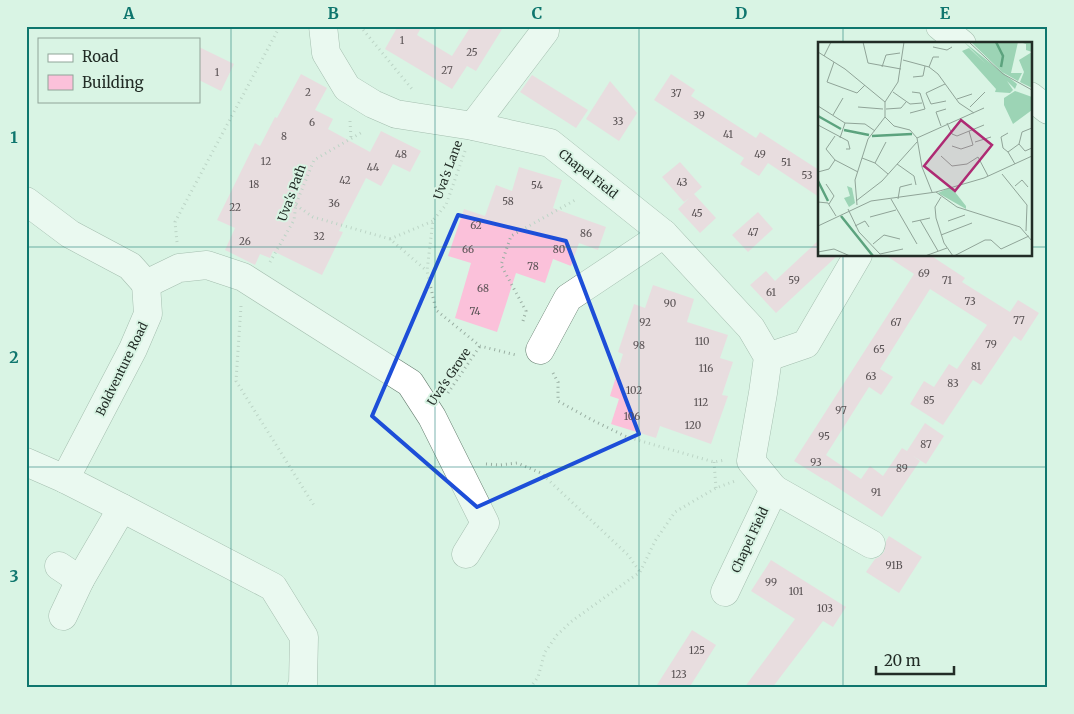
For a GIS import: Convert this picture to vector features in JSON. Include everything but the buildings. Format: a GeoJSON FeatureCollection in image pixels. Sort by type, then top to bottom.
{"type":"FeatureCollection","features":[{"type":"Feature","properties":{"kind":"street","name":"Chapel Field"},"geometry":{"type":"LineString","coordinates":[[323,26],[326,53],[347,88],[373,104],[396,114],[473,126],[550,144],[664,234],[751,328],[768,357]]}},
{"type":"Feature","properties":{"kind":"street"},"geometry":{"type":"LineString","coordinates":[[940,26],[960,42]]}},
{"type":"Feature","properties":{"kind":"street"},"geometry":{"type":"LineString","coordinates":[[473,126],[545,32]]}},
{"type":"Feature","properties":{"kind":"street"},"geometry":{"type":"LineString","coordinates":[[1032,98],[1048,110]]}},
{"type":"Feature","properties":{"kind":"street"},"geometry":{"type":"LineString","coordinates":[[26,201],[70,234],[130,266],[146,284],[179,268],[208,265],[243,277],[410,383],[432,417],[485,523],[466,554]]}},
{"type":"Feature","properties":{"kind":"street"},"geometry":{"type":"LineString","coordinates":[[531,353],[568,298],[664,234]]}},
{"type":"Feature","properties":{"kind":"street"},"geometry":{"type":"LineString","coordinates":[[857,256],[806,344],[768,357],[764,393],[751,460],[774,488],[871,544]]}},
{"type":"Feature","properties":{"kind":"street","name":"Boldventure Road"},"geometry":{"type":"LineString","coordinates":[[65,479],[133,350],[148,314],[146,284]]}},
{"type":"Feature","properties":{"kind":"street"},"geometry":{"type":"LineString","coordinates":[[26,462],[65,479],[273,587],[304,637],[303,684],[301,688]]}},
{"type":"Feature","properties":{"kind":"street","name":"Chapel Field"},"geometry":{"type":"LineString","coordinates":[[725,592],[774,488]]}},
{"type":"Feature","properties":{"kind":"street"},"geometry":{"type":"LineString","coordinates":[[63,616],[70,573],[122,508]]}},
{"type":"Feature","properties":{"kind":"path"},"geometry":{"type":"LineString","coordinates":[[179,268],[175,222],[280,26]]}},
{"type":"Feature","properties":{"kind":"path"},"geometry":{"type":"LineString","coordinates":[[360,26],[438,121]]}},
{"type":"Feature","properties":{"kind":"path","name":"Uva's Path"},"geometry":{"type":"LineString","coordinates":[[270,261],[294,220],[296,204],[314,160],[396,114]]}},
{"type":"Feature","properties":{"kind":"path","name":"Uva's Lane"},"geometry":{"type":"LineString","coordinates":[[473,126],[446,205],[433,220],[427,271],[436,310],[480,346],[513,355],[531,353]]}},
{"type":"Feature","properties":{"kind":"path"},"geometry":{"type":"LineString","coordinates":[[521,328],[526,311],[501,266],[511,236],[566,206],[601,184]]}},
{"type":"Feature","properties":{"kind":"path"},"geometry":{"type":"LineString","coordinates":[[296,204],[313,217],[390,239],[427,271]]}},
{"type":"Feature","properties":{"kind":"path"},"geometry":{"type":"LineString","coordinates":[[390,239],[433,220]]}},
{"type":"Feature","properties":{"kind":"path"},"geometry":{"type":"LineString","coordinates":[[243,277],[236,381],[315,507]]}},
{"type":"Feature","properties":{"kind":"path","name":"Uva's Grove"},"geometry":{"type":"LineString","coordinates":[[432,417],[480,346]]}},
{"type":"Feature","properties":{"kind":"path"},"geometry":{"type":"LineString","coordinates":[[513,355],[531,353],[550,368],[558,382],[558,400],[627,437],[714,462],[751,460]]}},
{"type":"Feature","properties":{"kind":"path"},"geometry":{"type":"LineString","coordinates":[[531,687],[538,676],[545,652],[557,635],[572,621],[640,572],[655,541],[675,512],[716,488],[714,462]]}},
{"type":"Feature","properties":{"kind":"path"},"geometry":{"type":"LineString","coordinates":[[482,463],[500,465],[517,463],[540,473],[628,555],[640,572]]}},
{"type":"Feature","properties":{"kind":"highlighted area"},"geometry":{"type":"Polygon","coordinates":[[[458,215],[566,241],[639,434],[477,507],[372,416],[458,215]]]}}]}
